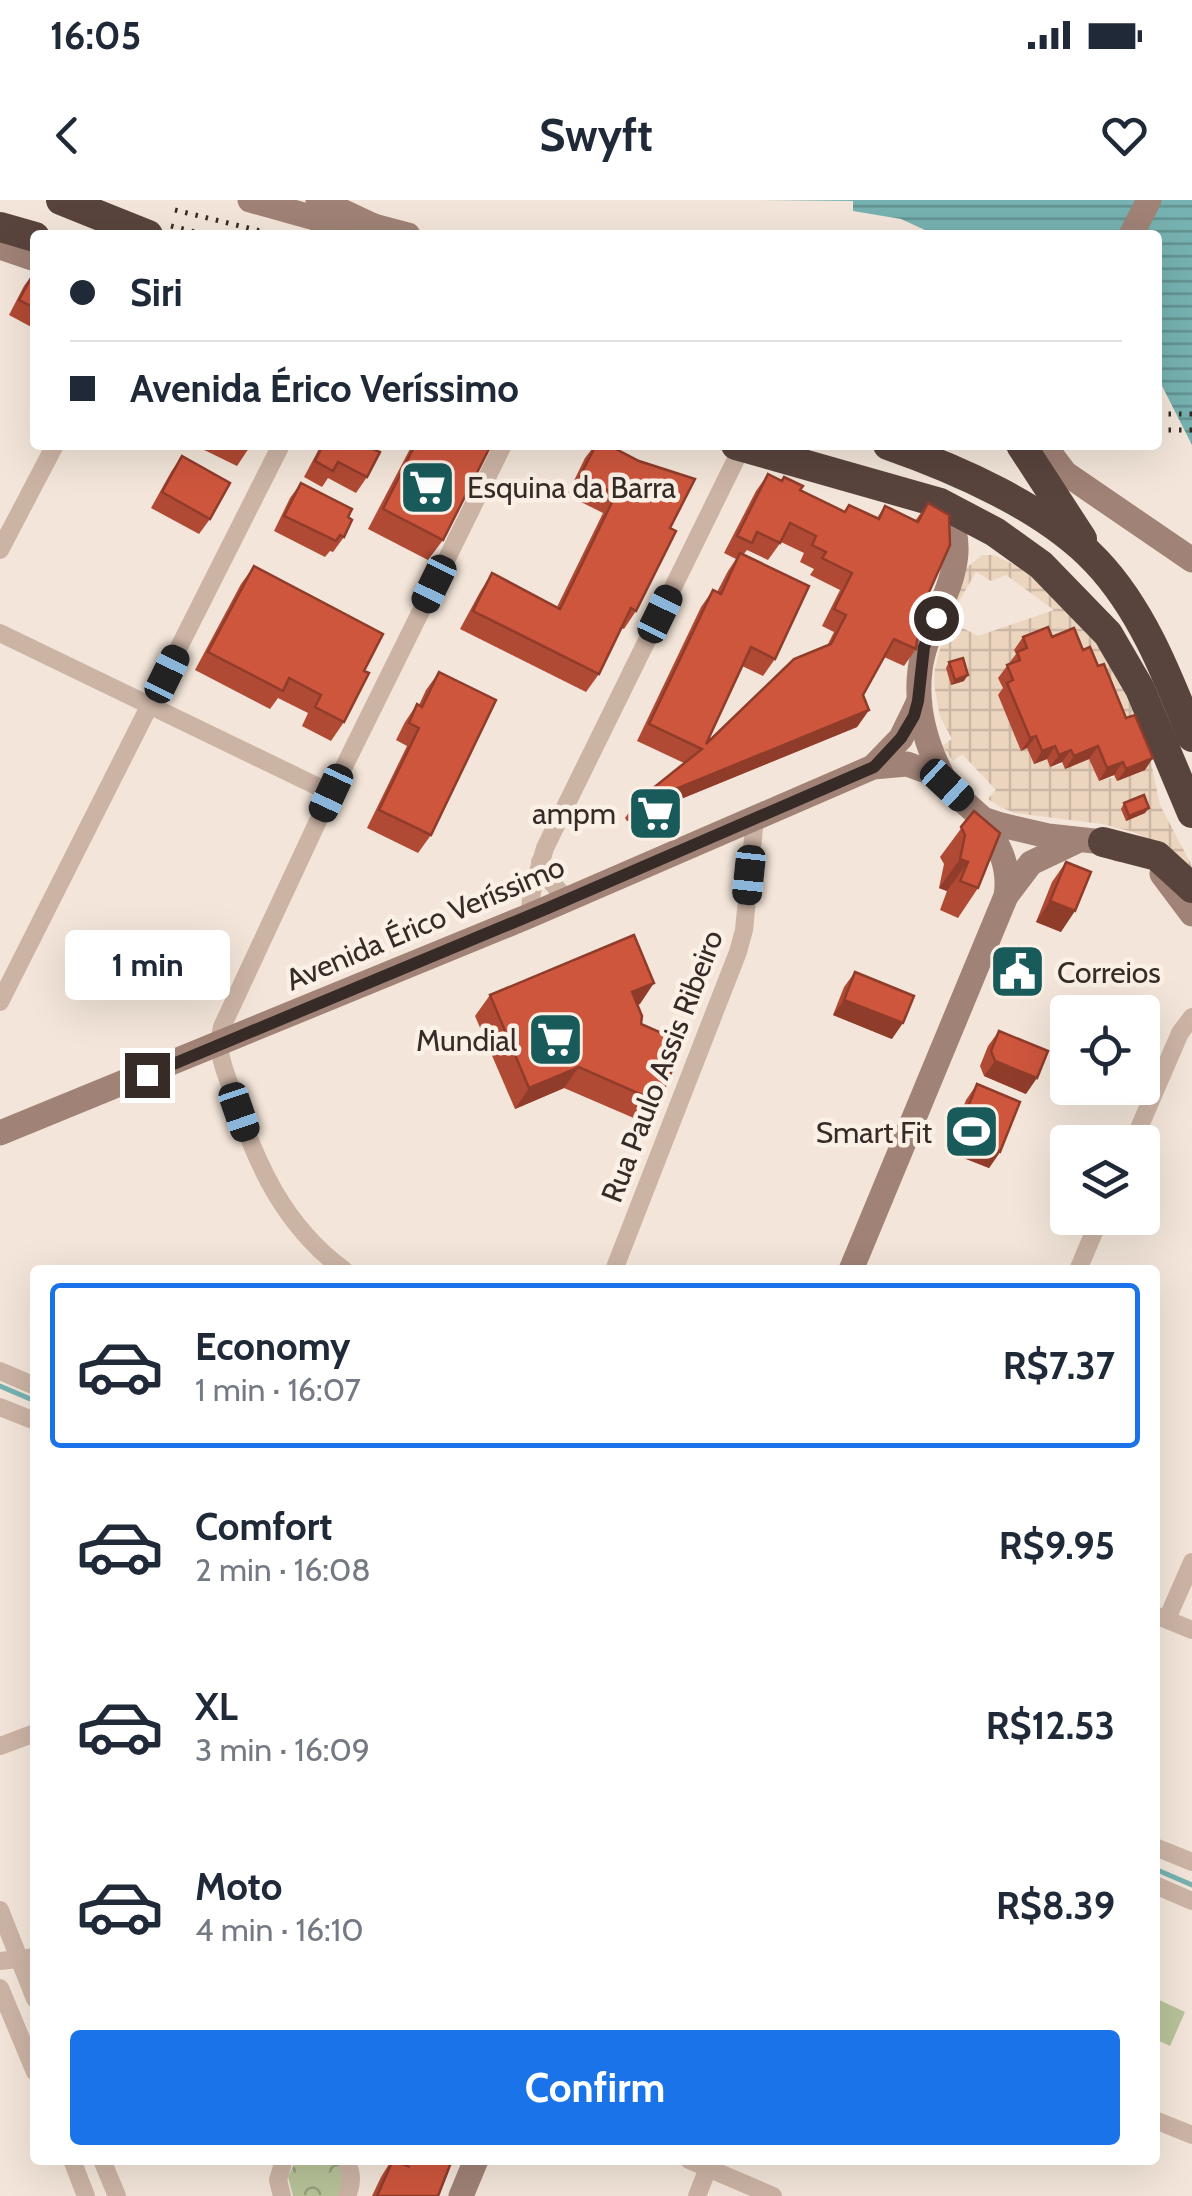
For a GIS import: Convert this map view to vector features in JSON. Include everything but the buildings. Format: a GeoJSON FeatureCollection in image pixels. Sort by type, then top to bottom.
{"type":"FeatureCollection","features":[{"type":"Feature","properties":{"kind":"highway"},"geometry":{"type":"LineString","coordinates":[[61,200],[136,230]]}},
{"type":"Feature","properties":{"kind":"highway"},"geometry":{"type":"LineString","coordinates":[[753,450],[940,503],[995,532],[1041,565],[1108,634],[1140,690],[1192,813]]}},
{"type":"Feature","properties":{"kind":"highway"},"geometry":{"type":"LineString","coordinates":[[900,450],[986,485],[1049,524],[1096,561]]}},
{"type":"Feature","properties":{"kind":"highway"},"geometry":{"type":"LineString","coordinates":[[1025,450],[1140,623],[1192,737]]}},
{"type":"Feature","properties":{"kind":"highway"},"geometry":{"type":"LineString","coordinates":[[1090,841],[1157,856],[1192,888]]}},
{"type":"Feature","properties":{"kind":"main road"},"geometry":{"type":"LineString","coordinates":[[250,200],[336,224],[374,226]]}},
{"type":"Feature","properties":{"kind":"main road"},"geometry":{"type":"LineString","coordinates":[[318,200],[389,230]]}},
{"type":"Feature","properties":{"kind":"main road"},"geometry":{"type":"LineString","coordinates":[[1133,230],[1148,200]]}},
{"type":"Feature","properties":{"kind":"main road"},"geometry":{"type":"LineString","coordinates":[[0,266],[30,275]]}},
{"type":"Feature","properties":{"kind":"main road"},"geometry":{"type":"LineString","coordinates":[[1048,450],[1065,473],[1192,560]]}},
{"type":"Feature","properties":{"kind":"main road"},"geometry":{"type":"LineString","coordinates":[[940,503],[954,524],[957,554],[924,647],[918,701],[926,744],[947,785]]}},
{"type":"Feature","properties":{"kind":"main road"},"geometry":{"type":"LineString","coordinates":[[874,767],[901,738],[918,701]]}},
{"type":"Feature","properties":{"kind":"main road"},"geometry":{"type":"LineString","coordinates":[[853,1265],[1006,896],[1008,882],[1005,860],[983,818],[947,785],[907,764],[874,767]]}},
{"type":"Feature","properties":{"kind":"main road","name":"Avenida Érico Veríssimo"},"geometry":{"type":"LineString","coordinates":[[0,1133],[529,916],[874,767]]}},
{"type":"Feature","properties":{"kind":"main road"},"geometry":{"type":"LineString","coordinates":[[983,818],[1024,831],[1090,841],[1161,874],[1192,914]]}},
{"type":"Feature","properties":{"kind":"main road"},"geometry":{"type":"LineString","coordinates":[[1006,896],[1031,863],[1090,841]]}},
{"type":"Feature","properties":{"kind":"main road"},"geometry":{"type":"LineString","coordinates":[[462,2196],[474,2165]]}},
{"type":"Feature","properties":{"kind":"street"},"geometry":{"type":"LineString","coordinates":[[0,550],[53,450]]}},
{"type":"Feature","properties":{"kind":"street"},"geometry":{"type":"LineString","coordinates":[[0,1002],[279,450]]}},
{"type":"Feature","properties":{"kind":"street"},"geometry":{"type":"LineString","coordinates":[[339,1265],[298,1228],[274,1194],[250,1144],[217,1046],[222,1027],[331,793],[501,450]]}},
{"type":"Feature","properties":{"kind":"street"},"geometry":{"type":"LineString","coordinates":[[529,916],[540,862],[737,450]]}},
{"type":"Feature","properties":{"kind":"street"},"geometry":{"type":"LineString","coordinates":[[0,633],[331,793]]}},
{"type":"Feature","properties":{"kind":"street","name":"Rua Paulo Assis Ribeiro"},"geometry":{"type":"LineString","coordinates":[[616,1265],[738,952],[744,930],[755,818]]}},
{"type":"Feature","properties":{"kind":"street"},"geometry":{"type":"LineString","coordinates":[[540,862],[547,878],[567,900]]}},
{"type":"Feature","properties":{"kind":"street"},"geometry":{"type":"LineString","coordinates":[[1140,1125],[1180,1033],[1192,1017]]}},
{"type":"Feature","properties":{"kind":"street"},"geometry":{"type":"LineString","coordinates":[[1080,1265],[1093,1235]]}},
{"type":"Feature","properties":{"kind":"street"},"geometry":{"type":"LineString","coordinates":[[0,1372],[30,1384]]}},
{"type":"Feature","properties":{"kind":"street"},"geometry":{"type":"LineString","coordinates":[[0,1406],[30,1419]]}},
{"type":"Feature","properties":{"kind":"street"},"geometry":{"type":"LineString","coordinates":[[1192,1562],[1161,1617],[1192,1630]]}},
{"type":"Feature","properties":{"kind":"street"},"geometry":{"type":"LineString","coordinates":[[0,1746],[30,1736]]}},
{"type":"Feature","properties":{"kind":"street"},"geometry":{"type":"LineString","coordinates":[[1160,1849],[1192,1862]]}},
{"type":"Feature","properties":{"kind":"street"},"geometry":{"type":"LineString","coordinates":[[1160,1887],[1192,1901]]}},
{"type":"Feature","properties":{"kind":"street"},"geometry":{"type":"LineString","coordinates":[[0,1910],[30,1988]]}},
{"type":"Feature","properties":{"kind":"street"},"geometry":{"type":"LineString","coordinates":[[0,1988],[30,2060]]}},
{"type":"Feature","properties":{"kind":"street"},"geometry":{"type":"LineString","coordinates":[[1160,2122],[1192,2135]]}},
{"type":"Feature","properties":{"kind":"street"},"geometry":{"type":"LineString","coordinates":[[74,2165],[86,2196]]}},
{"type":"Feature","properties":{"kind":"street"},"geometry":{"type":"LineString","coordinates":[[104,2165],[118,2196]]}},
{"type":"Feature","properties":{"kind":"street"},"geometry":{"type":"LineString","coordinates":[[282,2165],[278,2180],[282,2196]]}},
{"type":"Feature","properties":{"kind":"street"},"geometry":{"type":"LineString","coordinates":[[347,2196],[352,2185],[348,2165]]}},
{"type":"Feature","properties":{"kind":"street"},"geometry":{"type":"LineString","coordinates":[[700,2165],[773,2196]]}},
{"type":"Feature","properties":{"kind":"street"},"geometry":{"type":"LineString","coordinates":[[697,2196],[708,2168]]}},
{"type":"Feature","properties":{"kind":"green space"},"geometry":{"type":"Polygon","coordinates":[[[1160,2000],[1185,2012],[1170,2046],[1160,2041],[1160,2000]]]}},
{"type":"Feature","properties":{"kind":"green space"},"geometry":{"type":"Polygon","coordinates":[[[294,2165],[341,2165],[344,2169],[341,2196],[293,2196],[288,2177],[294,2165]]]}},
{"type":"Feature","properties":{"kind":"shaded area"},"geometry":{"type":"Polygon","coordinates":[[[982,555],[994,555],[1017,566],[1046,588],[1089,631],[1132,701],[1160,805],[1192,873],[1157,843],[1133,832],[1015,813],[1000,807],[988,799],[996,790],[962,754],[953,761],[942,746],[952,739],[940,717],[934,684],[944,633],[936,628],[940,616],[978,636],[1054,610],[1006,575],[991,581],[976,572],[953,612],[945,608],[964,570],[982,555]],[[1015,649],[1018,660],[1005,693],[998,696],[1021,750],[1027,748],[1047,759],[1050,767],[1089,759],[1099,781],[1144,770],[1015,649]]]}},
{"type":"Feature","properties":{"kind":"water"},"geometry":{"type":"Polygon","coordinates":[[[760,200],[1192,200],[1192,445],[1162,386],[1162,230],[925,230],[901,219],[853,211],[853,201],[760,200]]]}},
{"type":"Feature","properties":{"kind":"waterway"},"geometry":{"type":"LineString","coordinates":[[0,1386],[30,1399]]}},
{"type":"Feature","properties":{"kind":"waterway"},"geometry":{"type":"LineString","coordinates":[[1160,1871],[1192,1885]]}},
{"type":"Feature","properties":{"kind":"railway"},"geometry":{"type":"LineString","coordinates":[[175,210],[257,230]]}},
{"type":"Feature","properties":{"kind":"railway"},"geometry":{"type":"LineString","coordinates":[[171,226],[187,230]]}},
{"type":"Feature","properties":{"kind":"railway"},"geometry":{"type":"LineString","coordinates":[[1162,414],[1192,414]]}},
{"type":"Feature","properties":{"kind":"railway"},"geometry":{"type":"LineString","coordinates":[[1162,430],[1192,430]]}},
{"type":"Feature","properties":{"kind":"place","name":"Esquina da Barra"},"geometry":{"type":"Point","coordinates":[428,487]}},
{"type":"Feature","properties":{"kind":"place","name":"ampm"},"geometry":{"type":"Point","coordinates":[655,813]}},
{"type":"Feature","properties":{"kind":"place","name":"Correios"},"geometry":{"type":"Point","coordinates":[1018,972]}},
{"type":"Feature","properties":{"kind":"place","name":"Mundial"},"geometry":{"type":"Point","coordinates":[556,1040]}},
{"type":"Feature","properties":{"kind":"place","name":"Smart Fit"},"geometry":{"type":"Point","coordinates":[971,1132]}},
{"type":"Feature","properties":{"kind":"route"},"geometry":{"type":"LineString","coordinates":[[147,1075],[874,767],[901,738],[914,716],[924,647],[936,618]]}}]}
